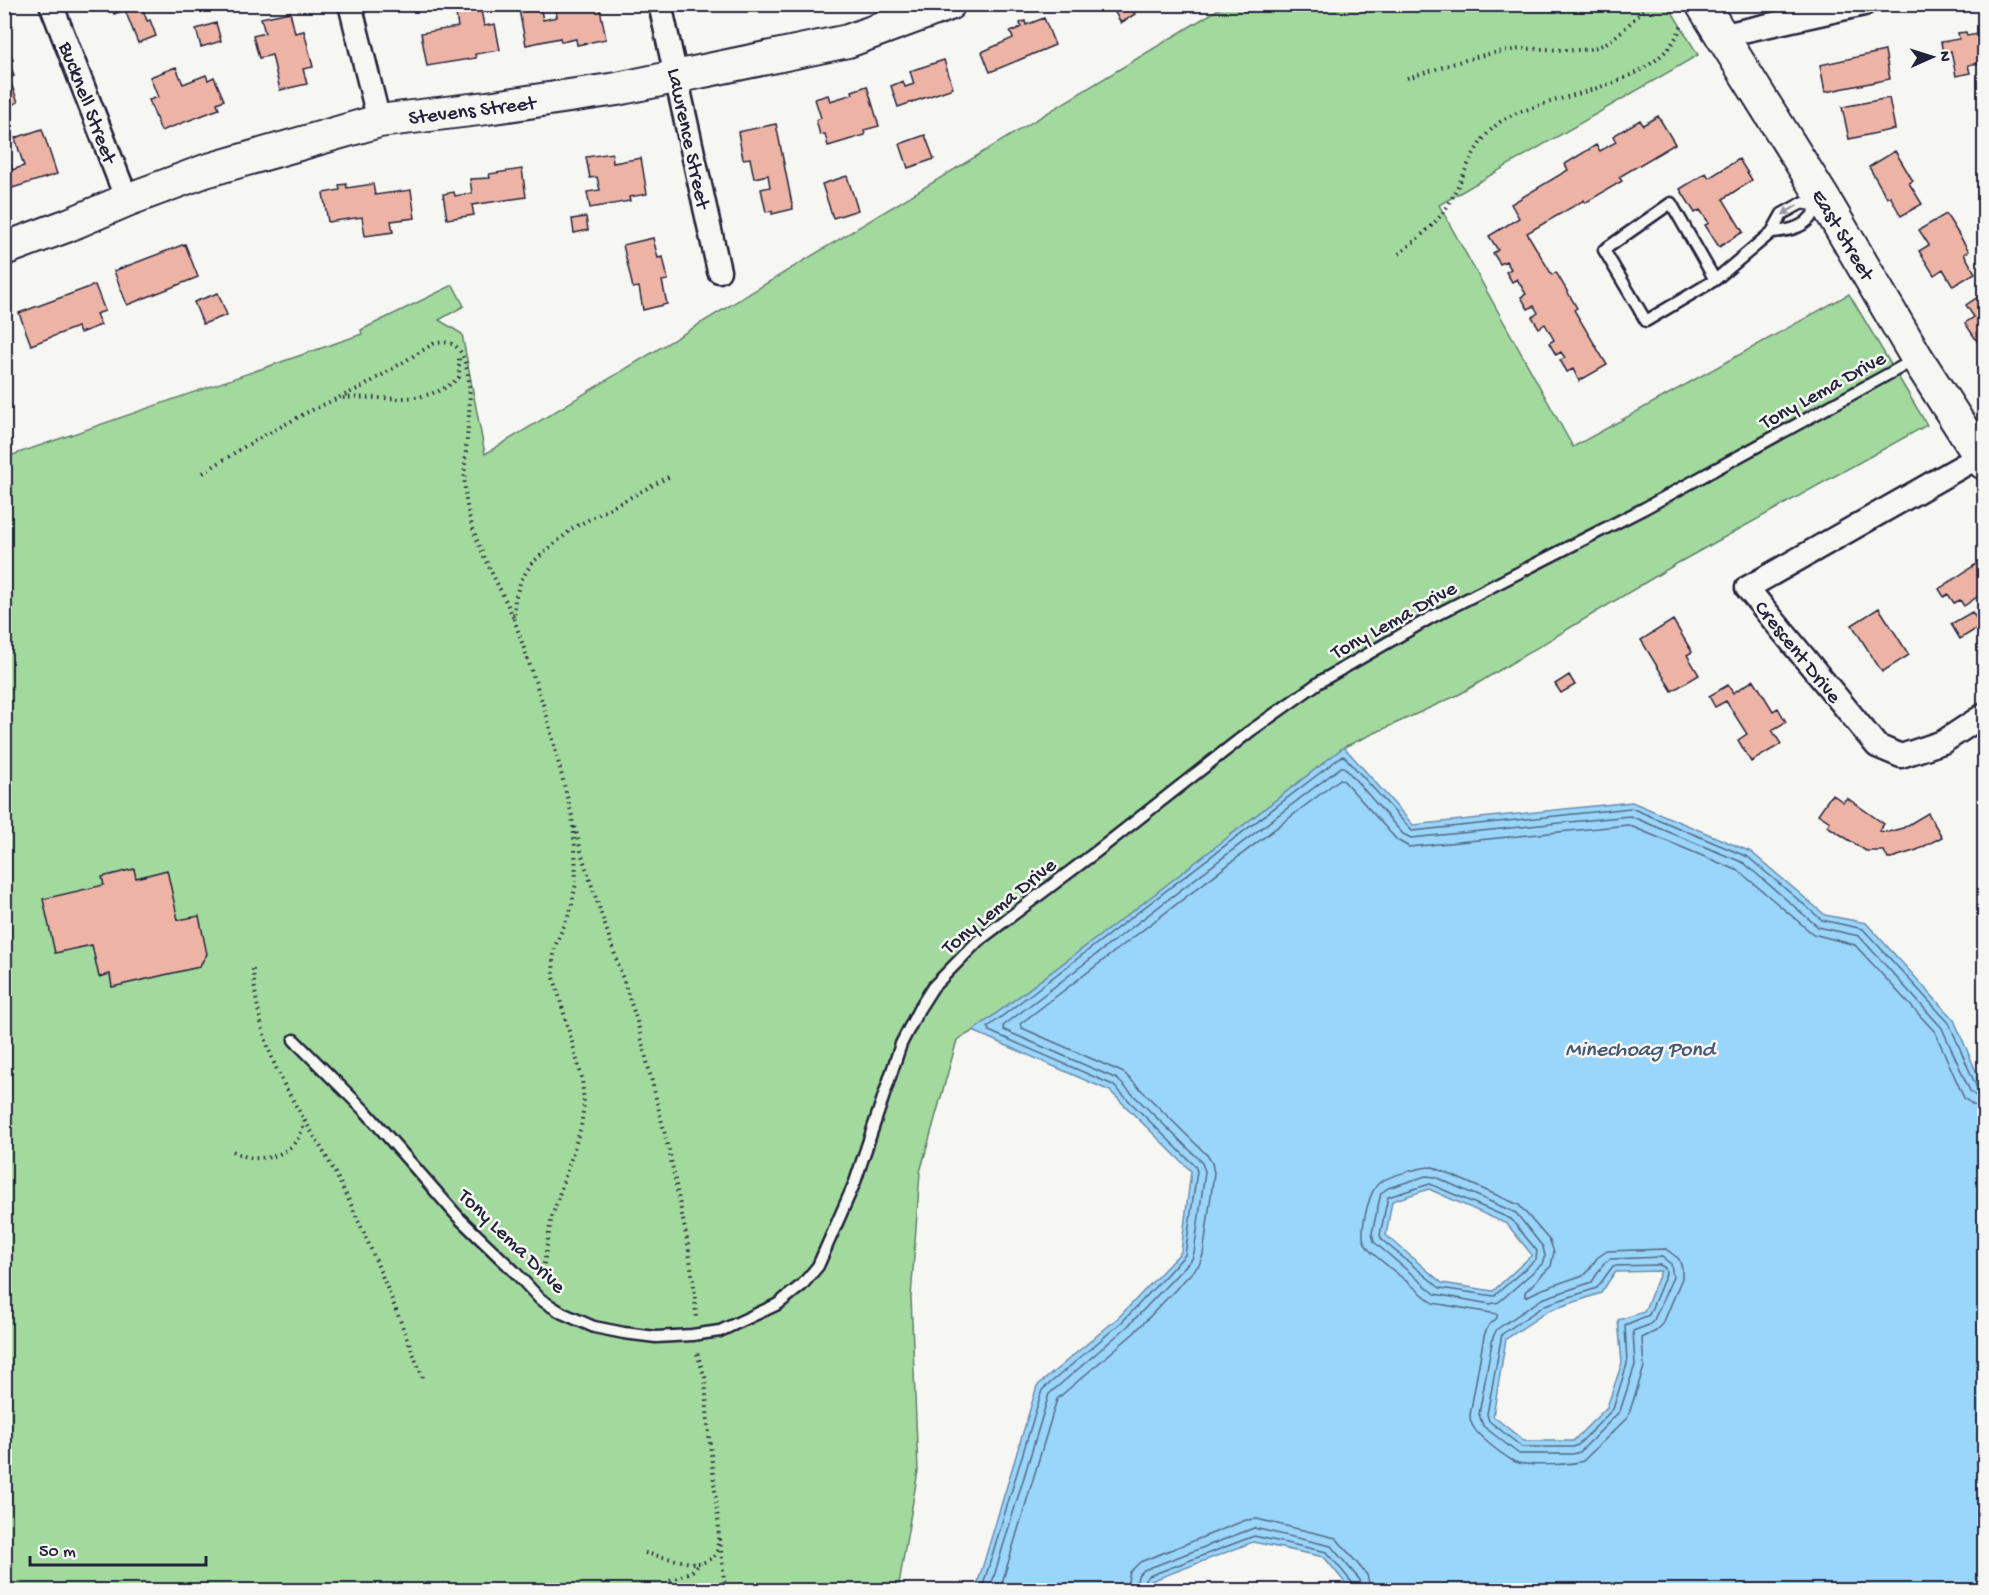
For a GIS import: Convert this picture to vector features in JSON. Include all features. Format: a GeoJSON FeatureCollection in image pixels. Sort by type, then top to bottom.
{"type":"FeatureCollection","features":[{"type":"Feature","properties":{"kind":"street","name":"Bucknell Street"},"geometry":{"type":"LineString","coordinates":[[51,4],[127,200]]}},
{"type":"Feature","properties":{"kind":"street"},"geometry":{"type":"LineString","coordinates":[[350,4],[379,121]]}},
{"type":"Feature","properties":{"kind":"street","name":"Lawrence Street"},"geometry":{"type":"LineString","coordinates":[[660,4],[719,271]]}},
{"type":"Feature","properties":{"kind":"street","name":"Stevens Street"},"geometry":{"type":"LineString","coordinates":[[4,249],[205,171],[379,121],[606,91],[848,41],[949,4]]}},
{"type":"Feature","properties":{"kind":"street"},"geometry":{"type":"LineString","coordinates":[[1720,36],[1864,4]]}},
{"type":"Feature","properties":{"kind":"street","name":"East Street"},"geometry":{"type":"LineString","coordinates":[[1692,14],[1720,36],[1917,358],[1982,459]]}},
{"type":"Feature","properties":{"kind":"street","name":"Crescent Drive"},"geometry":{"type":"LineString","coordinates":[[1982,459],[1747,588],[1877,746],[1901,756],[1943,742],[1984,716]]}},
{"type":"Feature","properties":{"kind":"lane"},"geometry":{"type":"LineString","coordinates":[[1715,280],[1671,203],[1604,250],[1646,321],[1715,280],[1772,232],[1782,214],[1802,202],[1821,203]]}},
{"type":"Feature","properties":{"kind":"lane"},"geometry":{"type":"LineString","coordinates":[[1772,232],[1791,230],[1810,219],[1821,203]]}},
{"type":"Feature","properties":{"kind":"lane","name":"Tony Lema Drive"},"geometry":{"type":"LineString","coordinates":[[294,1040],[367,1113],[460,1219],[514,1270],[540,1299],[562,1313],[594,1327],[656,1337],[720,1331],[778,1304],[802,1286],[818,1266],[855,1182],[901,1044],[933,987],[978,941],[1249,732],[1321,681],[1432,617],[1645,508],[1917,358]]}},
{"type":"Feature","properties":{"kind":"path"},"geometry":{"type":"LineString","coordinates":[[1407,78],[1494,52],[1523,49],[1579,50],[1596,47],[1610,41],[1650,4]]}},
{"type":"Feature","properties":{"kind":"path"},"geometry":{"type":"LineString","coordinates":[[1399,254],[1429,229],[1445,209],[1471,156],[1500,122],[1518,112],[1626,77],[1649,66],[1669,49],[1692,14]]}},
{"type":"Feature","properties":{"kind":"path"},"geometry":{"type":"LineString","coordinates":[[203,473],[247,445],[404,364],[433,344],[445,341],[452,343],[459,350],[466,369],[469,387],[464,467],[465,493],[472,527],[514,619],[546,713],[583,859],[637,1021],[670,1155],[688,1245],[695,1295],[696,1318],[692,1335],[705,1378],[725,1590]]}},
{"type":"Feature","properties":{"kind":"path"},"geometry":{"type":"LineString","coordinates":[[338,398],[370,396],[410,399],[423,396],[454,381],[459,376],[459,350]]}},
{"type":"Feature","properties":{"kind":"path"},"geometry":{"type":"LineString","coordinates":[[514,619],[515,600],[521,580],[532,562],[573,528],[672,475]]}},
{"type":"Feature","properties":{"kind":"path"},"geometry":{"type":"LineString","coordinates":[[540,1299],[545,1249],[551,1220],[580,1127],[584,1104],[582,1078],[554,978],[553,960],[555,946],[572,909],[576,883],[572,816]]}},
{"type":"Feature","properties":{"kind":"path"},"geometry":{"type":"LineString","coordinates":[[253,969],[255,996],[262,1030],[274,1065],[335,1172],[370,1247],[423,1378]]}},
{"type":"Feature","properties":{"kind":"path"},"geometry":{"type":"LineString","coordinates":[[233,1150],[246,1157],[281,1154],[294,1146],[300,1138],[304,1129],[304,1117]]}},
{"type":"Feature","properties":{"kind":"path"},"geometry":{"type":"LineString","coordinates":[[670,1581],[713,1558],[717,1551],[719,1529]]}},
{"type":"Feature","properties":{"kind":"path"},"geometry":{"type":"LineString","coordinates":[[645,1553],[690,1563],[702,1563]]}},
{"type":"Feature","properties":{"kind":"green space"},"geometry":{"type":"Polygon","coordinates":[[[1227,4],[1668,5],[1698,55],[1439,205],[1573,447],[1849,294],[1927,425],[1676,564],[1460,694],[1344,747],[1142,904],[973,1031],[957,1040],[920,1172],[911,1297],[918,1471],[898,1590],[5,1590],[4,458],[362,334],[361,330],[453,285],[464,306],[439,320],[462,334],[485,454],[1227,4]]]}},
{"type":"Feature","properties":{"kind":"water","name":"Minechoag Pond"},"geometry":{"type":"Polygon","coordinates":[[[1344,747],[1413,825],[1632,802],[1751,852],[1825,915],[1866,923],[1954,1020],[1984,1090],[1984,1590],[1351,1590],[1324,1557],[1253,1542],[1151,1581],[1148,1590],[978,1590],[978,1582],[1037,1386],[1119,1317],[1181,1252],[1191,1171],[1110,1091],[973,1031],[1142,904],[1344,747]],[[1429,1189],[1392,1201],[1386,1235],[1442,1283],[1493,1291],[1532,1255],[1507,1224],[1429,1189]],[[1661,1271],[1615,1272],[1601,1293],[1548,1311],[1506,1339],[1493,1416],[1524,1441],[1573,1441],[1607,1407],[1622,1363],[1618,1320],[1644,1312],[1661,1271]]]}},
{"type":"Feature","properties":{"kind":"building"},"geometry":{"type":"Polygon","coordinates":[[[110,4],[141,4],[156,36],[138,43],[125,10],[114,14],[110,4]]]}},
{"type":"Feature","properties":{"kind":"building"},"geometry":{"type":"Polygon","coordinates":[[[599,4],[606,39],[577,45],[576,39],[561,42],[560,38],[526,45],[519,10],[540,6],[543,20],[557,17],[555,6],[599,4]]]}},
{"type":"Feature","properties":{"kind":"building"},"geometry":{"type":"Polygon","coordinates":[[[1110,4],[1142,4],[1132,10],[1135,14],[1121,23],[1110,4]]]}},
{"type":"Feature","properties":{"kind":"building"},"geometry":{"type":"Polygon","coordinates":[[[481,10],[484,26],[495,24],[500,50],[475,54],[476,58],[427,66],[421,33],[458,27],[456,14],[481,10]]]}},
{"type":"Feature","properties":{"kind":"building"},"geometry":{"type":"Polygon","coordinates":[[[290,12],[295,33],[304,31],[313,67],[303,69],[307,84],[280,90],[272,55],[259,58],[253,36],[265,33],[261,18],[290,12]]]}},
{"type":"Feature","properties":{"kind":"building"},"geometry":{"type":"Polygon","coordinates":[[[1044,18],[1055,45],[990,72],[982,52],[1013,38],[1010,32],[1021,27],[1020,23],[1025,21],[1026,25],[1044,18]]]}},
{"type":"Feature","properties":{"kind":"building"},"geometry":{"type":"Polygon","coordinates":[[[216,23],[221,41],[201,47],[196,29],[216,23]]]}},
{"type":"Feature","properties":{"kind":"building"},"geometry":{"type":"Polygon","coordinates":[[[1966,32],[1967,36],[1978,34],[1984,62],[1968,65],[1970,73],[1956,76],[1951,51],[1943,53],[1941,42],[1959,39],[1958,33],[1966,32]]]}},
{"type":"Feature","properties":{"kind":"building"},"geometry":{"type":"Polygon","coordinates":[[[4,39],[13,60],[9,61],[14,76],[9,78],[18,102],[4,108],[4,39]]]}},
{"type":"Feature","properties":{"kind":"building"},"geometry":{"type":"Polygon","coordinates":[[[1885,51],[1890,79],[1825,92],[1820,65],[1885,51]]]}},
{"type":"Feature","properties":{"kind":"building"},"geometry":{"type":"Polygon","coordinates":[[[944,60],[953,88],[898,107],[891,86],[903,81],[905,87],[914,84],[910,71],[944,60]]]}},
{"type":"Feature","properties":{"kind":"building"},"geometry":{"type":"Polygon","coordinates":[[[176,67],[183,84],[206,75],[208,80],[214,77],[224,100],[217,103],[219,109],[161,131],[149,100],[158,97],[150,77],[176,67]]]}},
{"type":"Feature","properties":{"kind":"building"},"geometry":{"type":"Polygon","coordinates":[[[867,86],[879,126],[864,130],[865,135],[828,146],[825,134],[820,135],[816,120],[821,118],[815,99],[828,95],[830,101],[853,94],[852,91],[867,86]]]}},
{"type":"Feature","properties":{"kind":"building"},"geometry":{"type":"Polygon","coordinates":[[[1889,98],[1895,129],[1849,139],[1842,107],[1889,98]]]}},
{"type":"Feature","properties":{"kind":"building"},"geometry":{"type":"Polygon","coordinates":[[[1658,116],[1675,144],[1619,177],[1622,181],[1527,233],[1552,275],[1556,272],[1577,308],[1574,310],[1607,365],[1579,381],[1573,369],[1567,372],[1560,360],[1565,358],[1561,352],[1556,355],[1549,343],[1554,340],[1545,324],[1539,328],[1532,317],[1538,313],[1534,306],[1528,309],[1521,297],[1526,294],[1517,279],[1512,282],[1506,272],[1511,269],[1506,261],[1500,264],[1493,253],[1498,250],[1489,236],[1519,218],[1511,204],[1568,170],[1565,164],[1596,145],[1600,151],[1616,142],[1613,136],[1640,120],[1643,125],[1658,116]]]}},
{"type":"Feature","properties":{"kind":"building"},"geometry":{"type":"Polygon","coordinates":[[[776,124],[793,209],[772,214],[772,211],[766,212],[761,189],[770,187],[768,175],[754,178],[750,158],[743,159],[738,132],[776,124]]]}},
{"type":"Feature","properties":{"kind":"building"},"geometry":{"type":"Polygon","coordinates":[[[42,129],[57,174],[6,190],[4,168],[11,166],[12,170],[24,166],[15,138],[42,129]]]}},
{"type":"Feature","properties":{"kind":"building"},"geometry":{"type":"Polygon","coordinates":[[[925,135],[934,159],[908,168],[900,144],[925,135]]]}},
{"type":"Feature","properties":{"kind":"building"},"geometry":{"type":"Polygon","coordinates":[[[1895,151],[1913,181],[1909,183],[1922,204],[1901,216],[1890,196],[1887,198],[1869,167],[1895,151]]]}},
{"type":"Feature","properties":{"kind":"building"},"geometry":{"type":"Polygon","coordinates":[[[612,153],[613,163],[641,158],[647,194],[629,197],[630,201],[590,208],[587,192],[600,190],[597,177],[590,178],[586,157],[612,153]]]}},
{"type":"Feature","properties":{"kind":"building"},"geometry":{"type":"Polygon","coordinates":[[[1739,159],[1752,180],[1723,199],[1743,232],[1719,247],[1705,225],[1709,223],[1700,210],[1695,213],[1680,189],[1706,173],[1709,178],[1739,159]]]}},
{"type":"Feature","properties":{"kind":"building"},"geometry":{"type":"Polygon","coordinates":[[[522,169],[526,197],[472,205],[474,215],[447,219],[443,194],[454,192],[455,196],[472,193],[470,179],[490,178],[489,174],[522,169]]]}},
{"type":"Feature","properties":{"kind":"building"},"geometry":{"type":"Polygon","coordinates":[[[847,176],[858,210],[833,218],[822,184],[847,176]]]}},
{"type":"Feature","properties":{"kind":"building"},"geometry":{"type":"Polygon","coordinates":[[[346,184],[347,188],[373,184],[375,195],[411,190],[415,218],[391,221],[393,232],[365,236],[362,217],[328,222],[323,193],[340,190],[339,185],[346,184]]]}},
{"type":"Feature","properties":{"kind":"building"},"geometry":{"type":"Polygon","coordinates":[[[1946,214],[1969,251],[1964,254],[1975,273],[1953,286],[1943,269],[1934,275],[1919,251],[1929,245],[1919,230],[1946,214]]]}},
{"type":"Feature","properties":{"kind":"building"},"geometry":{"type":"Polygon","coordinates":[[[586,217],[588,230],[574,233],[572,219],[586,217]]]}},
{"type":"Feature","properties":{"kind":"building"},"geometry":{"type":"Polygon","coordinates":[[[653,238],[658,258],[663,257],[668,280],[662,281],[667,304],[643,310],[639,287],[633,288],[623,245],[653,238]]]}},
{"type":"Feature","properties":{"kind":"building"},"geometry":{"type":"Polygon","coordinates":[[[185,244],[198,277],[127,305],[114,271],[185,244]]]}},
{"type":"Feature","properties":{"kind":"building"},"geometry":{"type":"Polygon","coordinates":[[[95,285],[105,311],[96,314],[101,325],[80,333],[77,327],[31,345],[19,313],[95,285]]]}},
{"type":"Feature","properties":{"kind":"building"},"geometry":{"type":"Polygon","coordinates":[[[218,293],[227,315],[203,324],[194,302],[218,293]]]}},
{"type":"Feature","properties":{"kind":"building"},"geometry":{"type":"Polygon","coordinates":[[[1984,293],[1984,344],[1981,347],[1965,323],[1974,317],[1966,305],[1984,293]]]}},
{"type":"Feature","properties":{"kind":"building"},"geometry":{"type":"Polygon","coordinates":[[[1984,559],[1984,592],[1964,606],[1960,600],[1954,603],[1948,594],[1944,597],[1939,589],[1984,559]]]}},
{"type":"Feature","properties":{"kind":"building"},"geometry":{"type":"Polygon","coordinates":[[[1879,608],[1909,655],[1882,672],[1852,625],[1879,608]]]}},
{"type":"Feature","properties":{"kind":"building"},"geometry":{"type":"Polygon","coordinates":[[[1972,612],[1981,626],[1960,639],[1951,624],[1972,612]]]}},
{"type":"Feature","properties":{"kind":"building"},"geometry":{"type":"Polygon","coordinates":[[[1673,620],[1692,652],[1687,655],[1699,675],[1672,691],[1641,640],[1673,620]]]}},
{"type":"Feature","properties":{"kind":"building"},"geometry":{"type":"Polygon","coordinates":[[[1569,675],[1575,685],[1561,693],[1555,684],[1569,675]]]}},
{"type":"Feature","properties":{"kind":"building"},"geometry":{"type":"Polygon","coordinates":[[[1754,680],[1773,711],[1778,708],[1786,722],[1772,730],[1781,744],[1751,762],[1738,740],[1747,734],[1726,701],[1715,707],[1709,696],[1728,685],[1733,693],[1754,680]]]}},
{"type":"Feature","properties":{"kind":"building"},"geometry":{"type":"Polygon","coordinates":[[[1832,794],[1843,802],[1847,798],[1884,824],[1879,831],[1888,832],[1903,828],[1928,813],[1942,837],[1917,850],[1888,859],[1884,851],[1866,851],[1827,826],[1830,822],[1818,814],[1832,794]]]}},
{"type":"Feature","properties":{"kind":"building"},"geometry":{"type":"Polygon","coordinates":[[[134,869],[136,878],[167,870],[178,920],[199,916],[207,954],[199,967],[112,987],[110,974],[99,977],[92,945],[55,953],[43,899],[104,885],[102,877],[134,869]]]}}]}
